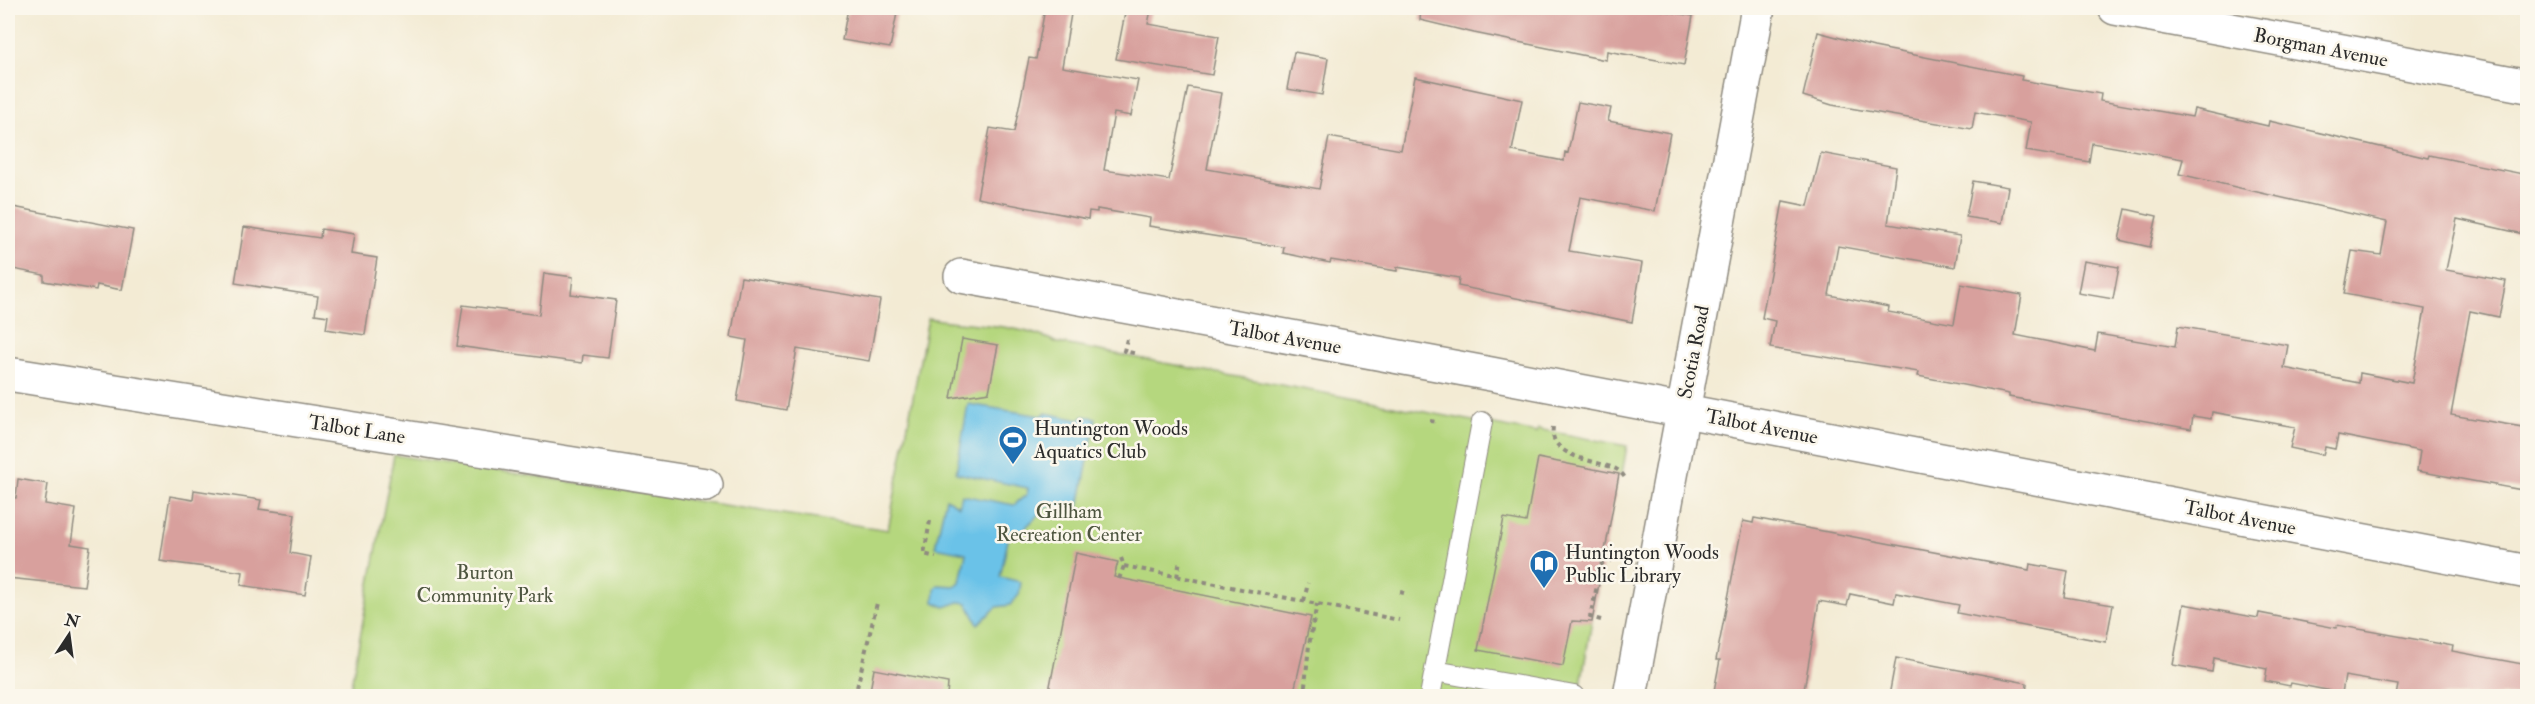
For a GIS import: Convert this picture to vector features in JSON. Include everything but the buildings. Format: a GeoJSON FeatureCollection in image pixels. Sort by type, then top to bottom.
{"type":"FeatureCollection","features":[{"type":"Feature","properties":{"kind":"street","name":"Scotia Road"},"geometry":{"type":"LineString","coordinates":[[1630,696],[1758,8]]}},
{"type":"Feature","properties":{"kind":"street","name":"Borgman Avenue"},"geometry":{"type":"LineString","coordinates":[[2115,8],[2528,86]]}},
{"type":"Feature","properties":{"kind":"street","name":"Talbot Avenue"},"geometry":{"type":"LineString","coordinates":[[961,276],[2528,572]]}},
{"type":"Feature","properties":{"kind":"street","name":"Talbot Lane"},"geometry":{"type":"LineString","coordinates":[[8,374],[706,485]]}},
{"type":"Feature","properties":{"kind":"lane"},"geometry":{"type":"LineString","coordinates":[[1430,696],[1482,422]]}},
{"type":"Feature","properties":{"kind":"lane"},"geometry":{"type":"LineString","coordinates":[[1435,671],[1541,693],[1575,696]]}},
{"type":"Feature","properties":{"kind":"path"},"geometry":{"type":"LineString","coordinates":[[1430,421],[1437,422]]}},
{"type":"Feature","properties":{"kind":"path"},"geometry":{"type":"LineString","coordinates":[[1553,427],[1552,434],[1555,441],[1568,453],[1618,469],[1626,478]]}},
{"type":"Feature","properties":{"kind":"path"},"geometry":{"type":"LineString","coordinates":[[930,521],[924,554],[936,557]]}},
{"type":"Feature","properties":{"kind":"path"},"geometry":{"type":"LineString","coordinates":[[1119,579],[1124,566],[1120,555]]}},
{"type":"Feature","properties":{"kind":"path"},"geometry":{"type":"LineString","coordinates":[[1601,620],[1590,617],[1602,559],[1612,561]]}},
{"type":"Feature","properties":{"kind":"path"},"geometry":{"type":"LineString","coordinates":[[1177,577],[1180,560]]}},
{"type":"Feature","properties":{"kind":"path"},"geometry":{"type":"LineString","coordinates":[[1124,566],[1399,620]]}},
{"type":"Feature","properties":{"kind":"path"},"geometry":{"type":"LineString","coordinates":[[1304,602],[1308,583]]}},
{"type":"Feature","properties":{"kind":"path"},"geometry":{"type":"LineString","coordinates":[[855,696],[877,603]]}},
{"type":"Feature","properties":{"kind":"path"},"geometry":{"type":"LineString","coordinates":[[1304,696],[1309,645],[1317,604]]}},
{"type":"Feature","properties":{"kind":"green space","name":"Gillham Recreation Center"},"geometry":{"type":"Polygon","coordinates":[[[928,318],[1026,331],[1058,343],[1537,433],[1538,429],[1627,446],[1622,474],[1617,474],[1579,696],[349,696],[394,455],[888,530],[928,318]]]}},
{"type":"Feature","properties":{"kind":"water"},"geometry":{"type":"Polygon","coordinates":[[[968,404],[1041,416],[1046,413],[1079,420],[1084,416],[1096,418],[1078,512],[1048,506],[1025,528],[1023,533],[1010,531],[1000,577],[1021,582],[1019,595],[1010,605],[997,607],[978,624],[967,603],[959,602],[945,607],[934,602],[935,589],[938,585],[955,586],[960,582],[966,553],[935,547],[946,498],[959,506],[962,495],[1014,505],[1027,494],[1028,488],[956,473],[968,404]]]}},
{"type":"Feature","properties":{"kind":"place","name":"Huntington Woods Aquatics Club"},"geometry":{"type":"Point","coordinates":[1013,466]}},
{"type":"Feature","properties":{"kind":"place","name":"Huntington Woods Public Library"},"geometry":{"type":"Point","coordinates":[1544,590]}},
{"type":"Feature","properties":{"kind":"park label","name":"Burton Community Park"},"geometry":{"type":"Point","coordinates":[485,584]}}]}
